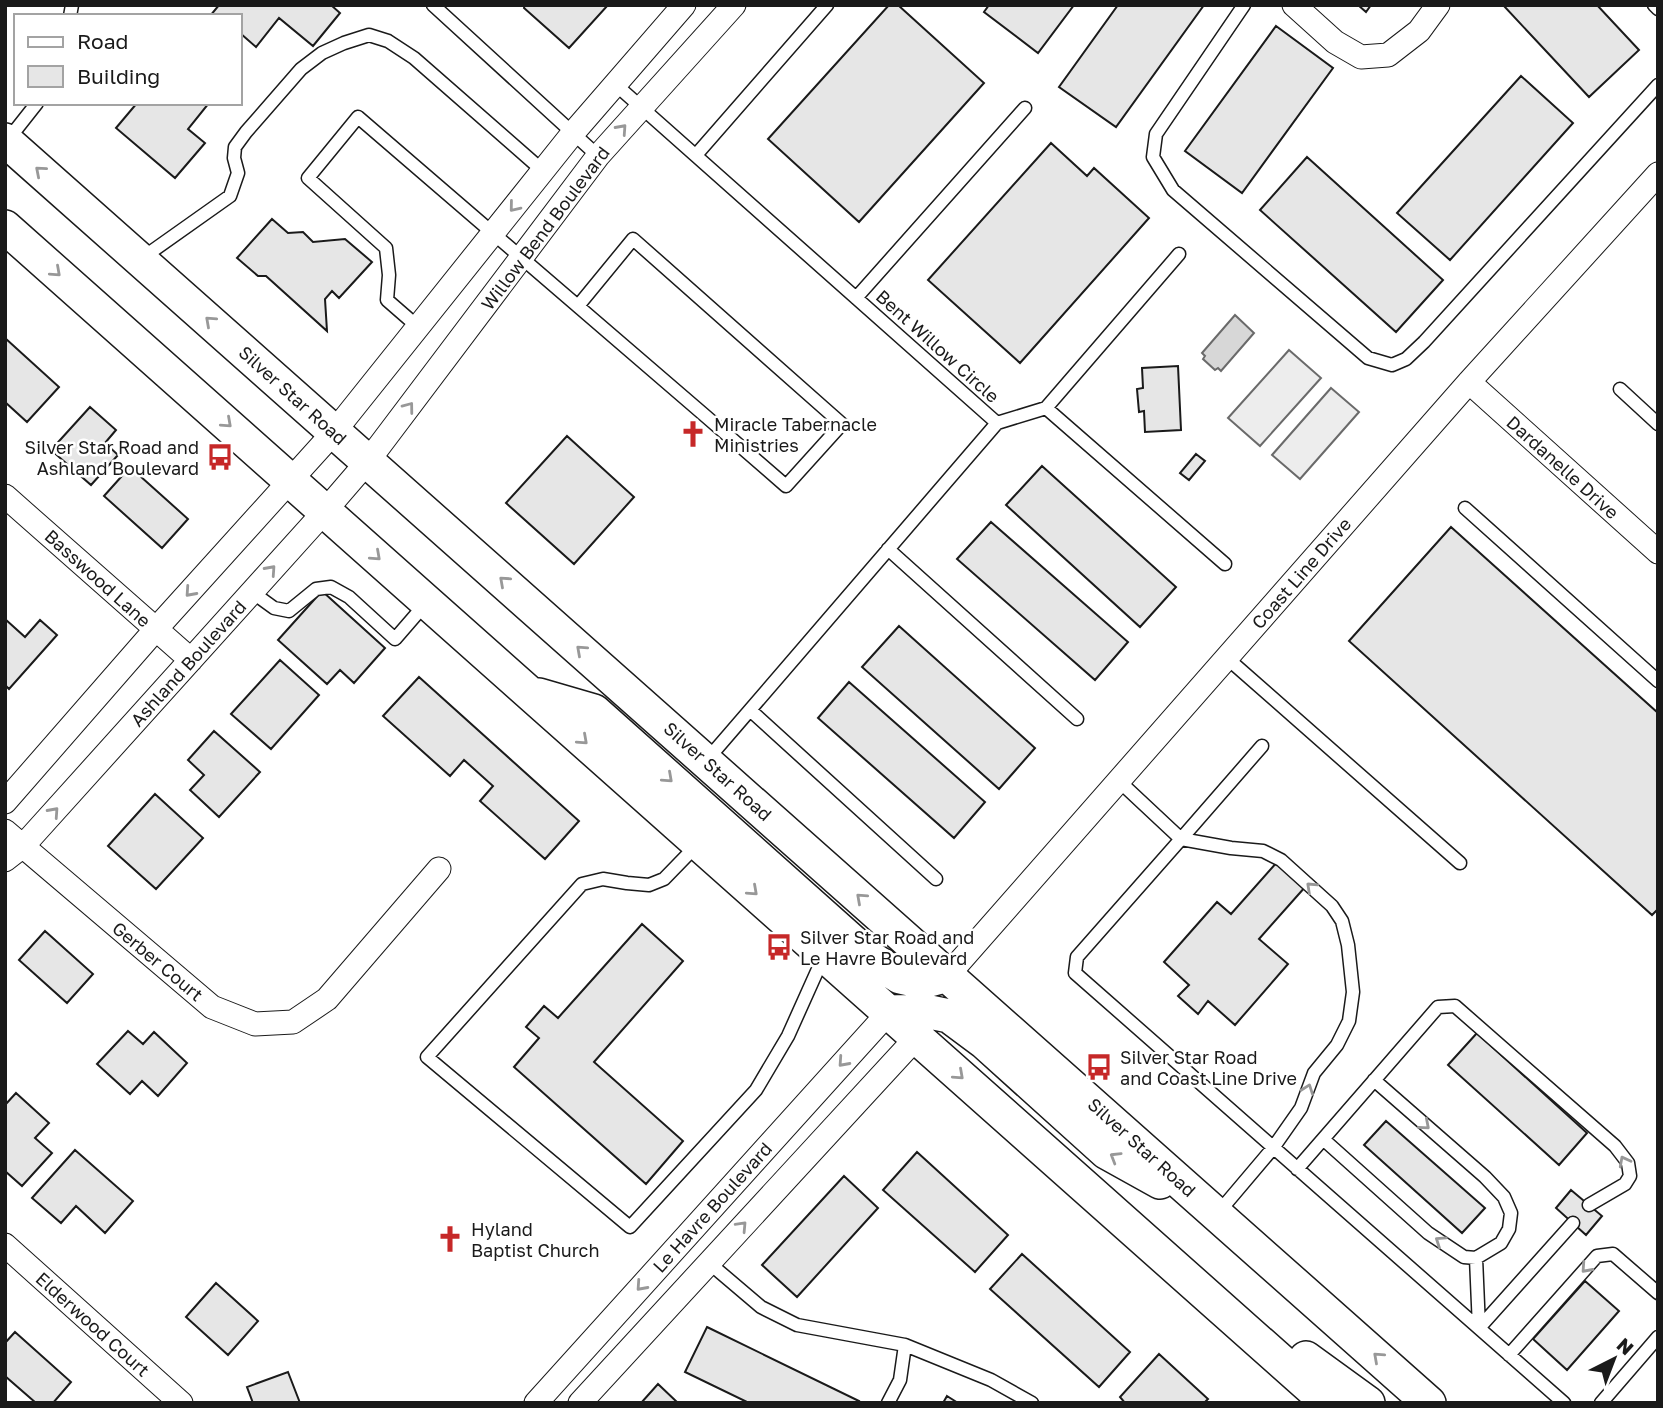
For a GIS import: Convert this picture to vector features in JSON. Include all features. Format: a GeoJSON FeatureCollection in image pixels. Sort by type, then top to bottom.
{"type":"FeatureCollection","features":[{"type":"Feature","properties":{"kind":"main road","name":"Silver Star Road"},"geometry":{"type":"LineString","coordinates":[[6,141],[1429,1403]]}},
{"type":"Feature","properties":{"kind":"main road"},"geometry":{"type":"LineString","coordinates":[[5,227],[325,511],[418,613],[530,692],[1328,1403]]}},
{"type":"Feature","properties":{"kind":"main road"},"geometry":{"type":"LineString","coordinates":[[530,692],[594,711],[872,959],[900,977],[922,982],[948,975]]}},
{"type":"Feature","properties":{"kind":"main road"},"geometry":{"type":"LineString","coordinates":[[888,1012],[925,1012],[949,1016],[984,1042],[1106,1152],[1217,1214]]}},
{"type":"Feature","properties":{"kind":"main road"},"geometry":{"type":"LineString","coordinates":[[1164,1257],[1368,1403]]}},
{"type":"Feature","properties":{"kind":"street","name":"Willow Bend Boulevard"},"geometry":{"type":"LineString","coordinates":[[334,432],[573,133],[684,5]]}},
{"type":"Feature","properties":{"kind":"street","name":"Willow Bend Boulevard"},"geometry":{"type":"LineString","coordinates":[[368,461],[598,156],[734,5]]}},
{"type":"Feature","properties":{"kind":"street"},"geometry":{"type":"LineString","coordinates":[[1294,5],[1335,42],[1361,57],[1388,55],[1419,31],[1438,5]]}},
{"type":"Feature","properties":{"kind":"street","name":"Coast Line Drive"},"geometry":{"type":"LineString","coordinates":[[948,975],[1469,383],[1658,174]]}},
{"type":"Feature","properties":{"kind":"street","name":"Dardanelle Drive"},"geometry":{"type":"LineString","coordinates":[[1469,383],[1658,552]]}},
{"type":"Feature","properties":{"kind":"street"},"geometry":{"type":"LineString","coordinates":[[5,802],[156,629],[334,432]]}},
{"type":"Feature","properties":{"kind":"street","name":"Ashland Boulevard"},"geometry":{"type":"LineString","coordinates":[[14,853],[368,461]]}},
{"type":"Feature","properties":{"kind":"street","name":"Basswood Lane"},"geometry":{"type":"LineString","coordinates":[[5,496],[191,660]]}},
{"type":"Feature","properties":{"kind":"street","name":"Gerber Court"},"geometry":{"type":"LineString","coordinates":[[5,831],[14,853],[212,1007],[255,1024],[293,1022],[327,999],[439,869]]}},
{"type":"Feature","properties":{"kind":"street","name":"Le Havre Boulevard"},"geometry":{"type":"LineString","coordinates":[[536,1403],[888,1012]]}},
{"type":"Feature","properties":{"kind":"street","name":"Le Havre Boulevard"},"geometry":{"type":"LineString","coordinates":[[580,1403],[917,1037]]}},
{"type":"Feature","properties":{"kind":"street","name":"Elderwood Court"},"geometry":{"type":"LineString","coordinates":[[5,1245],[181,1403]]}},
{"type":"Feature","properties":{"kind":"lane"},"geometry":{"type":"LineString","coordinates":[[433,5],[598,156]]}},
{"type":"Feature","properties":{"kind":"lane"},"geometry":{"type":"LineString","coordinates":[[696,155],[827,5]]}},
{"type":"Feature","properties":{"kind":"lane"},"geometry":{"type":"LineString","coordinates":[[1244,5],[1156,134],[1153,157],[1173,190],[1367,358],[1392,365],[1406,359],[1424,342],[1658,85]]}},
{"type":"Feature","properties":{"kind":"lane"},"geometry":{"type":"LineString","coordinates":[[1654,5],[1658,9]]}},
{"type":"Feature","properties":{"kind":"lane"},"geometry":{"type":"LineString","coordinates":[[140,260],[230,196],[238,173],[234,158],[235,147],[301,69],[322,53],[369,35],[388,41],[414,58],[543,171]]}},
{"type":"Feature","properties":{"kind":"lane","name":"Bent Willow Circle"},"geometry":{"type":"LineString","coordinates":[[615,84],[997,423],[706,761]]}},
{"type":"Feature","properties":{"kind":"lane"},"geometry":{"type":"LineString","coordinates":[[6,141],[35,105]]}},
{"type":"Feature","properties":{"kind":"lane"},"geometry":{"type":"LineString","coordinates":[[856,298],[1025,107]]}},
{"type":"Feature","properties":{"kind":"lane"},"geometry":{"type":"LineString","coordinates":[[418,327],[387,300],[389,275],[386,248],[308,178],[358,117],[786,486],[842,424],[633,239],[578,306]]}},
{"type":"Feature","properties":{"kind":"lane"},"geometry":{"type":"LineString","coordinates":[[997,423],[1046,408],[1179,254]]}},
{"type":"Feature","properties":{"kind":"lane"},"geometry":{"type":"LineString","coordinates":[[1620,389],[1658,424]]}},
{"type":"Feature","properties":{"kind":"lane"},"geometry":{"type":"LineString","coordinates":[[1046,408],[1225,564]]}},
{"type":"Feature","properties":{"kind":"lane"},"geometry":{"type":"LineString","coordinates":[[1465,508],[1658,681]]}},
{"type":"Feature","properties":{"kind":"lane"},"geometry":{"type":"LineString","coordinates":[[888,550],[1077,719]]}},
{"type":"Feature","properties":{"kind":"lane"},"geometry":{"type":"LineString","coordinates":[[252,592],[274,608],[289,611],[316,589],[331,587],[349,597],[396,639],[418,613]]}},
{"type":"Feature","properties":{"kind":"lane"},"geometry":{"type":"LineString","coordinates":[[1227,658],[1460,863]]}},
{"type":"Feature","properties":{"kind":"lane"},"geometry":{"type":"LineString","coordinates":[[750,710],[936,879]]}},
{"type":"Feature","properties":{"kind":"lane"},"geometry":{"type":"LineString","coordinates":[[1262,747],[1077,957],[1075,974],[1564,1403]]}},
{"type":"Feature","properties":{"kind":"lane"},"geometry":{"type":"LineString","coordinates":[[1119,782],[1181,839],[1264,851],[1281,860],[1332,906],[1342,921],[1348,945],[1353,992],[1349,1021],[1337,1045],[1314,1073],[1301,1108],[1273,1148],[1217,1214]]}},
{"type":"Feature","properties":{"kind":"lane"},"geometry":{"type":"LineString","coordinates":[[699,843],[664,878],[649,885],[603,879],[582,884],[427,1058],[630,1227],[756,1090],[789,1036],[825,955]]}},
{"type":"Feature","properties":{"kind":"lane"},"geometry":{"type":"LineString","coordinates":[[1297,1169],[1437,1007],[1455,1006],[1615,1146],[1628,1163],[1630,1176],[1625,1184],[1589,1205]]}},
{"type":"Feature","properties":{"kind":"lane"},"geometry":{"type":"LineString","coordinates":[[1323,1139],[1428,1233],[1464,1257],[1476,1258],[1501,1243],[1509,1229],[1511,1213],[1504,1196],[1374,1080]]}},
{"type":"Feature","properties":{"kind":"lane"},"geometry":{"type":"LineString","coordinates":[[1479,1328],[1573,1223]]}},
{"type":"Feature","properties":{"kind":"lane"},"geometry":{"type":"LineString","coordinates":[[1509,1355],[1597,1256],[1613,1254],[1658,1293]]}},
{"type":"Feature","properties":{"kind":"lane"},"geometry":{"type":"LineString","coordinates":[[1476,1258],[1479,1328]]}},
{"type":"Feature","properties":{"kind":"lane"},"geometry":{"type":"LineString","coordinates":[[708,1262],[761,1307],[797,1325],[905,1345],[991,1380],[1032,1403]]}},
{"type":"Feature","properties":{"kind":"lane"},"geometry":{"type":"LineString","coordinates":[[1601,1403],[1658,1337]]}},
{"type":"Feature","properties":{"kind":"lane"},"geometry":{"type":"LineString","coordinates":[[888,1403],[900,1380],[905,1345]]}},
{"type":"Feature","properties":{"kind":"shaded area"},"geometry":{"type":"Polygon","coordinates":[[[1235,315],[1254,333],[1221,371],[1218,368],[1215,370],[1203,359],[1205,356],[1202,353],[1235,315]]]}},
{"type":"Feature","properties":{"kind":"shaded area"},"geometry":{"type":"Polygon","coordinates":[[[1289,350],[1321,378],[1260,446],[1228,418],[1289,350]]]}},
{"type":"Feature","properties":{"kind":"shaded area"},"geometry":{"type":"Polygon","coordinates":[[[1331,388],[1359,412],[1300,479],[1272,455],[1331,388]]]}},
{"type":"Feature","properties":{"kind":"building"},"geometry":{"type":"Polygon","coordinates":[[[219,5],[331,5],[340,13],[313,46],[279,18],[256,47],[242,35],[242,14],[212,14],[219,5]]]}},
{"type":"Feature","properties":{"kind":"building"},"geometry":{"type":"Polygon","coordinates":[[[525,5],[608,5],[569,48],[524,8],[525,5]]]}},
{"type":"Feature","properties":{"kind":"building"},"geometry":{"type":"Polygon","coordinates":[[[889,5],[898,5],[984,83],[859,222],[768,139],[889,5]]]}},
{"type":"Feature","properties":{"kind":"building"},"geometry":{"type":"Polygon","coordinates":[[[989,5],[1074,5],[1038,53],[984,12],[989,5]]]}},
{"type":"Feature","properties":{"kind":"building"},"geometry":{"type":"Polygon","coordinates":[[[1118,5],[1204,5],[1116,127],[1059,87],[1118,5]]]}},
{"type":"Feature","properties":{"kind":"building"},"geometry":{"type":"Polygon","coordinates":[[[1358,5],[1371,5],[1366,12],[1358,5]]]}},
{"type":"Feature","properties":{"kind":"building"},"geometry":{"type":"Polygon","coordinates":[[[1503,5],[1597,5],[1639,50],[1589,97],[1503,5]]]}},
{"type":"Feature","properties":{"kind":"building"},"geometry":{"type":"Polygon","coordinates":[[[1276,26],[1333,68],[1242,193],[1185,151],[1276,26]]]}},
{"type":"Feature","properties":{"kind":"building"},"geometry":{"type":"Polygon","coordinates":[[[1521,76],[1573,123],[1450,260],[1397,213],[1521,76]]]}},
{"type":"Feature","properties":{"kind":"building"},"geometry":{"type":"Polygon","coordinates":[[[135,105],[207,105],[188,129],[205,143],[175,178],[116,128],[135,105]]]}},
{"type":"Feature","properties":{"kind":"building"},"geometry":{"type":"Polygon","coordinates":[[[1051,143],[1087,176],[1094,168],[1149,218],[1020,363],[928,280],[1051,143]]]}},
{"type":"Feature","properties":{"kind":"building"},"geometry":{"type":"Polygon","coordinates":[[[1307,157],[1443,280],[1396,332],[1260,210],[1307,157]]]}},
{"type":"Feature","properties":{"kind":"building"},"geometry":{"type":"Polygon","coordinates":[[[272,219],[288,233],[303,232],[313,242],[345,239],[372,262],[339,298],[332,291],[325,299],[327,331],[266,276],[258,276],[237,258],[272,219]]]}},
{"type":"Feature","properties":{"kind":"building"},"geometry":{"type":"Polygon","coordinates":[[[5,338],[59,387],[27,422],[5,402],[5,338]]]}},
{"type":"Feature","properties":{"kind":"building"},"geometry":{"type":"Polygon","coordinates":[[[1178,366],[1181,430],[1145,432],[1144,411],[1139,412],[1137,389],[1143,388],[1142,368],[1178,366]]]}},
{"type":"Feature","properties":{"kind":"building"},"geometry":{"type":"Polygon","coordinates":[[[90,407],[116,430],[105,443],[118,455],[91,485],[51,450],[90,407]]]}},
{"type":"Feature","properties":{"kind":"building"},"geometry":{"type":"Polygon","coordinates":[[[567,436],[634,497],[574,564],[506,503],[567,436]]]}},
{"type":"Feature","properties":{"kind":"building"},"geometry":{"type":"Polygon","coordinates":[[[1196,454],[1205,461],[1189,480],[1180,473],[1196,454]]]}},
{"type":"Feature","properties":{"kind":"building"},"geometry":{"type":"Polygon","coordinates":[[[1042,466],[1176,587],[1140,627],[1006,505],[1042,466]]]}},
{"type":"Feature","properties":{"kind":"building"},"geometry":{"type":"Polygon","coordinates":[[[130,467],[188,519],[162,548],[104,496],[130,467]]]}},
{"type":"Feature","properties":{"kind":"building"},"geometry":{"type":"Polygon","coordinates":[[[991,522],[1128,642],[1095,680],[957,559],[991,522]]]}},
{"type":"Feature","properties":{"kind":"building"},"geometry":{"type":"Polygon","coordinates":[[[1451,527],[1658,713],[1658,909],[1652,915],[1349,641],[1451,527]]]}},
{"type":"Feature","properties":{"kind":"building"},"geometry":{"type":"Polygon","coordinates":[[[322,591],[385,648],[354,683],[340,670],[327,684],[278,640],[322,591]]]}},
{"type":"Feature","properties":{"kind":"building"},"geometry":{"type":"Polygon","coordinates":[[[5,619],[25,637],[40,620],[57,635],[9,689],[5,685],[5,619]]]}},
{"type":"Feature","properties":{"kind":"building"},"geometry":{"type":"Polygon","coordinates":[[[899,626],[1035,748],[999,789],[862,667],[899,626]]]}},
{"type":"Feature","properties":{"kind":"building"},"geometry":{"type":"Polygon","coordinates":[[[280,660],[319,695],[271,749],[231,714],[280,660]]]}},
{"type":"Feature","properties":{"kind":"building"},"geometry":{"type":"Polygon","coordinates":[[[419,677],[579,821],[545,859],[480,801],[493,786],[464,760],[450,776],[383,716],[419,677]]]}},
{"type":"Feature","properties":{"kind":"building"},"geometry":{"type":"Polygon","coordinates":[[[849,682],[985,802],[954,838],[818,718],[849,682]]]}},
{"type":"Feature","properties":{"kind":"building"},"geometry":{"type":"Polygon","coordinates":[[[214,731],[260,772],[219,817],[190,790],[204,775],[188,760],[214,731]]]}},
{"type":"Feature","properties":{"kind":"building"},"geometry":{"type":"Polygon","coordinates":[[[155,794],[203,838],[156,889],[108,846],[155,794]]]}},
{"type":"Feature","properties":{"kind":"building"},"geometry":{"type":"Polygon","coordinates":[[[1278,861],[1306,886],[1259,939],[1288,964],[1235,1025],[1208,1001],[1198,1014],[1178,996],[1189,985],[1164,962],[1217,902],[1231,914],[1278,861]]]}},
{"type":"Feature","properties":{"kind":"building"},"geometry":{"type":"Polygon","coordinates":[[[642,924],[683,961],[594,1062],[683,1141],[646,1184],[514,1067],[539,1038],[526,1027],[544,1006],[558,1018],[642,924]]]}},
{"type":"Feature","properties":{"kind":"building"},"geometry":{"type":"Polygon","coordinates":[[[45,931],[93,974],[67,1003],[19,960],[45,931]]]}},
{"type":"Feature","properties":{"kind":"building"},"geometry":{"type":"Polygon","coordinates":[[[128,1031],[143,1044],[154,1032],[187,1063],[158,1096],[142,1081],[130,1094],[97,1064],[128,1031]]]}},
{"type":"Feature","properties":{"kind":"building"},"geometry":{"type":"Polygon","coordinates":[[[1477,1033],[1587,1133],[1559,1165],[1448,1065],[1477,1033]]]}},
{"type":"Feature","properties":{"kind":"building"},"geometry":{"type":"Polygon","coordinates":[[[16,1093],[49,1123],[35,1138],[52,1153],[22,1186],[5,1171],[5,1105],[16,1093]]]}},
{"type":"Feature","properties":{"kind":"building"},"geometry":{"type":"Polygon","coordinates":[[[1386,1121],[1485,1208],[1462,1233],[1364,1145],[1386,1121]]]}},
{"type":"Feature","properties":{"kind":"building"},"geometry":{"type":"Polygon","coordinates":[[[75,1150],[133,1201],[105,1233],[76,1206],[61,1223],[32,1198],[75,1150]]]}},
{"type":"Feature","properties":{"kind":"building"},"geometry":{"type":"Polygon","coordinates":[[[917,1152],[1008,1235],[975,1272],[883,1190],[917,1152]]]}},
{"type":"Feature","properties":{"kind":"building"},"geometry":{"type":"Polygon","coordinates":[[[844,1176],[878,1208],[797,1297],[762,1265],[844,1176]]]}},
{"type":"Feature","properties":{"kind":"building"},"geometry":{"type":"Polygon","coordinates":[[[1571,1190],[1602,1216],[1586,1235],[1556,1208],[1571,1190]]]}},
{"type":"Feature","properties":{"kind":"building"},"geometry":{"type":"Polygon","coordinates":[[[1022,1254],[1130,1352],[1099,1387],[990,1289],[1022,1254]]]}},
{"type":"Feature","properties":{"kind":"building"},"geometry":{"type":"Polygon","coordinates":[[[1585,1281],[1619,1311],[1567,1370],[1533,1339],[1585,1281]]]}},
{"type":"Feature","properties":{"kind":"building"},"geometry":{"type":"Polygon","coordinates":[[[216,1283],[258,1321],[228,1355],[186,1317],[216,1283]]]}},
{"type":"Feature","properties":{"kind":"building"},"geometry":{"type":"Polygon","coordinates":[[[707,1327],[859,1401],[749,1403],[685,1372],[707,1327]]]}},
{"type":"Feature","properties":{"kind":"building"},"geometry":{"type":"Polygon","coordinates":[[[15,1332],[71,1382],[53,1403],[36,1403],[5,1376],[5,1343],[15,1332]]]}},
{"type":"Feature","properties":{"kind":"building"},"geometry":{"type":"Polygon","coordinates":[[[1159,1354],[1208,1399],[1204,1403],[1125,1403],[1120,1397],[1159,1354]]]}},
{"type":"Feature","properties":{"kind":"building"},"geometry":{"type":"Polygon","coordinates":[[[288,1372],[300,1403],[253,1403],[247,1387],[288,1372]]]}},
{"type":"Feature","properties":{"kind":"building"},"geometry":{"type":"Polygon","coordinates":[[[658,1384],[678,1403],[641,1403],[658,1384]]]}},
{"type":"Feature","properties":{"kind":"building"},"geometry":{"type":"Polygon","coordinates":[[[947,1396],[958,1403],[943,1403],[947,1396]]]}},
{"type":"Feature","properties":{"kind":"place","name":"Miracle Tabernacle Ministries"},"geometry":{"type":"Point","coordinates":[693,434]}},
{"type":"Feature","properties":{"kind":"place","name":"Silver Star Road and Ashland Boulevard"},"geometry":{"type":"Point","coordinates":[220,457]}},
{"type":"Feature","properties":{"kind":"place","name":"Silver Star Road and Le Havre Boulevard"},"geometry":{"type":"Point","coordinates":[779,947]}},
{"type":"Feature","properties":{"kind":"place","name":"Silver Star Road and Coast Line Drive"},"geometry":{"type":"Point","coordinates":[1099,1067]}},
{"type":"Feature","properties":{"kind":"place","name":"Hyland Baptist Church"},"geometry":{"type":"Point","coordinates":[450,1239]}}]}
